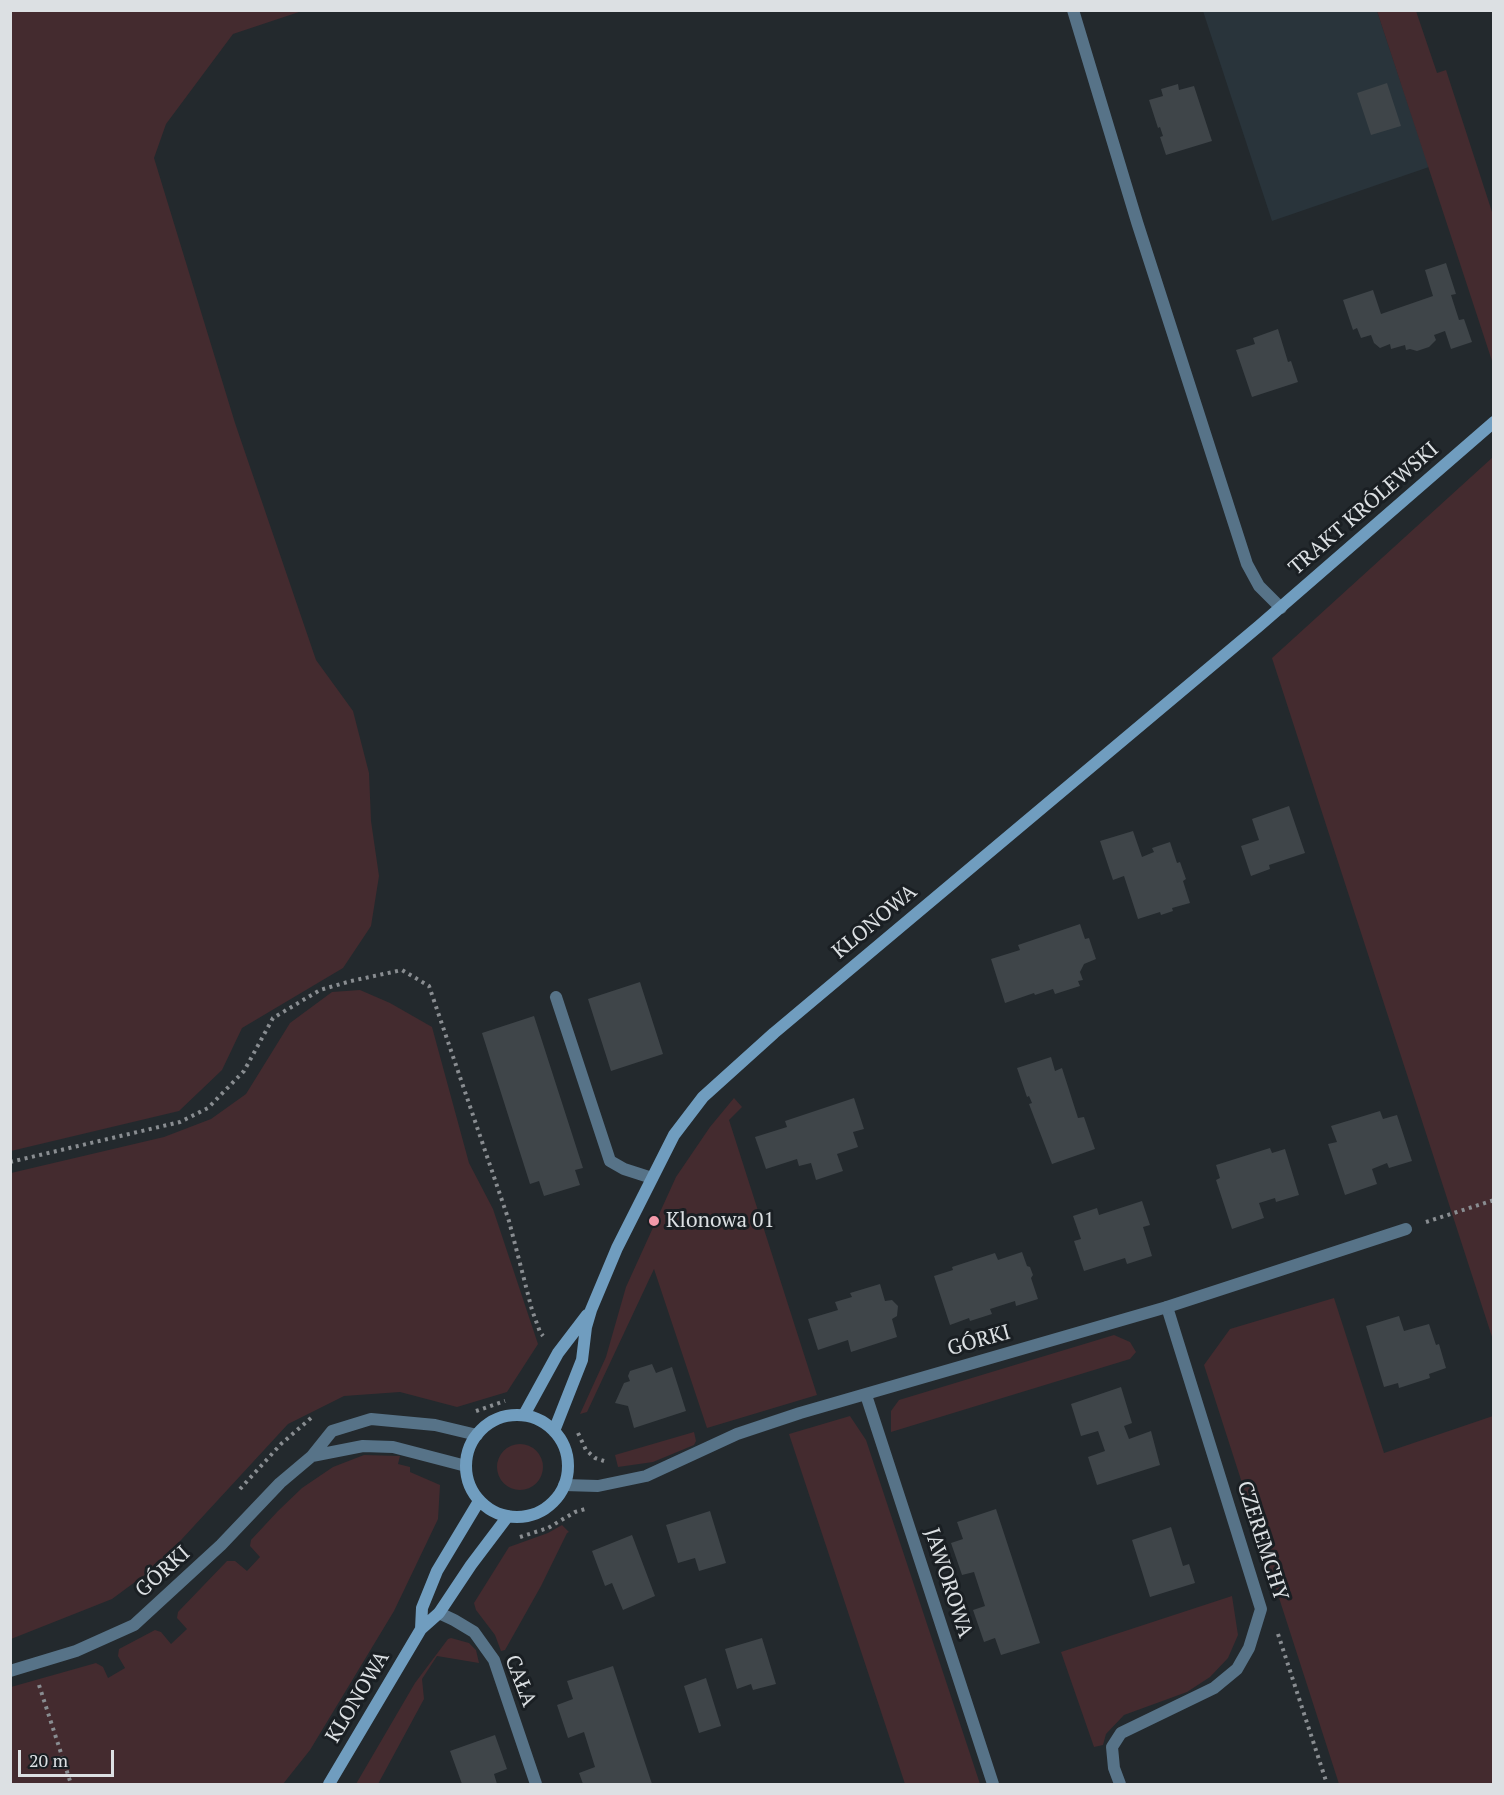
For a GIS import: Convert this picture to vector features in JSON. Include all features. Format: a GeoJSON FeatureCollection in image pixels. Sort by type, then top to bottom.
{"type":"FeatureCollection","features":[{"type":"Feature","properties":{"kind":"street"},"geometry":{"type":"LineString","coordinates":[[1073,10],[1137,222],[1247,564],[1259,586],[1281,608]]}},
{"type":"Feature","properties":{"kind":"street","name":"TRAKT KRÓLEWSKI"},"geometry":{"type":"LineString","coordinates":[[1259,626],[1494,422]]}},
{"type":"Feature","properties":{"kind":"street","name":"KLONOWA"},"geometry":{"type":"LineString","coordinates":[[554,1431],[582,1360],[586,1327],[591,1310],[617,1248],[674,1135],[703,1097],[855,964],[1259,626]]}},
{"type":"Feature","properties":{"kind":"street"},"geometry":{"type":"LineString","coordinates":[[556,997],[610,1161],[624,1169],[652,1178]]}},
{"type":"Feature","properties":{"kind":"street","name":"GÓRKI"},"geometry":{"type":"LineString","coordinates":[[564,1485],[598,1486],[646,1476],[737,1434],[1167,1307],[1406,1229]]}},
{"type":"Feature","properties":{"kind":"street","name":"CZEREMCHY"},"geometry":{"type":"LineString","coordinates":[[1167,1307],[1261,1609]]}},
{"type":"Feature","properties":{"kind":"street","name":"KLONOWA"},"geometry":{"type":"LineString","coordinates":[[524,1415],[558,1353],[591,1310]]}},
{"type":"Feature","properties":{"kind":"street","name":"JAWOROWA"},"geometry":{"type":"LineString","coordinates":[[866,1395],[993,1785]]}},
{"type":"Feature","properties":{"kind":"street"},"geometry":{"type":"LineString","coordinates":[[524,1415],[535,1418],[554,1431],[567,1453],[568,1469],[564,1485],[556,1499],[543,1510],[528,1516],[508,1516],[495,1513],[479,1501],[467,1478],[466,1466],[469,1448],[488,1424],[502,1417],[524,1415]]}},
{"type":"Feature","properties":{"kind":"street","name":"GÓRKI"},"geometry":{"type":"LineString","coordinates":[[10,1671],[76,1651],[134,1625],[221,1545],[280,1483],[312,1456],[332,1431],[371,1419],[435,1425],[477,1435]]}},
{"type":"Feature","properties":{"kind":"street","name":"GÓRKI"},"geometry":{"type":"LineString","coordinates":[[312,1456],[363,1446],[393,1447],[466,1466]]}},
{"type":"Feature","properties":{"kind":"street","name":"KLONOWA"},"geometry":{"type":"LineString","coordinates":[[421,1629],[422,1608],[437,1571],[479,1501]]}},
{"type":"Feature","properties":{"kind":"street","name":"KLONOWA"},"geometry":{"type":"LineString","coordinates":[[332,1782],[421,1629],[439,1613],[508,1516]]}},
{"type":"Feature","properties":{"kind":"street"},"geometry":{"type":"LineString","coordinates":[[1120,1785],[1114,1768],[1112,1747],[1121,1733],[1214,1688],[1237,1669],[1249,1648],[1261,1609]]}},
{"type":"Feature","properties":{"kind":"street","name":"CAŁA"},"geometry":{"type":"LineString","coordinates":[[439,1613],[474,1632],[494,1660],[536,1785]]}},
{"type":"Feature","properties":{"kind":"path"},"geometry":{"type":"LineString","coordinates":[[10,1162],[180,1122],[199,1113],[208,1108],[244,1071],[273,1018],[320,990],[402,970],[429,986],[509,1221],[532,1310],[540,1332],[558,1353]]}},
{"type":"Feature","properties":{"kind":"path"},"geometry":{"type":"LineString","coordinates":[[1406,1229],[1494,1200]]}},
{"type":"Feature","properties":{"kind":"path","name":"CZEREMCHY"},"geometry":{"type":"LineString","coordinates":[[1261,1609],[1277,1632],[1326,1785]]}},
{"type":"Feature","properties":{"kind":"path"},"geometry":{"type":"LineString","coordinates":[[33,1664],[71,1785]]}},
{"type":"Feature","properties":{"kind":"shaded area"},"geometry":{"type":"Polygon","coordinates":[[[10,11],[302,11],[233,34],[166,124],[154,158],[235,423],[316,660],[353,711],[369,773],[371,821],[379,876],[371,926],[343,968],[242,1028],[222,1070],[179,1111],[11,1151],[10,11]]]}},
{"type":"Feature","properties":{"kind":"shaded area"},"geometry":{"type":"Polygon","coordinates":[[[1203,11],[1377,11],[1429,167],[1272,221],[1203,11]]]}},
{"type":"Feature","properties":{"kind":"shaded area"},"geometry":{"type":"Polygon","coordinates":[[[1377,11],[1416,11],[1437,73],[1446,70],[1493,215],[1493,364],[1377,11]]]}},
{"type":"Feature","properties":{"kind":"shaded area"},"geometry":{"type":"Polygon","coordinates":[[[1493,457],[1493,1340],[1272,658],[1493,457]]]}},
{"type":"Feature","properties":{"kind":"shaded area"},"geometry":{"type":"Polygon","coordinates":[[[360,990],[390,1003],[432,1027],[469,1163],[493,1209],[538,1344],[507,1392],[457,1407],[400,1392],[344,1396],[288,1424],[158,1565],[112,1599],[11,1639],[11,1173],[164,1137],[211,1119],[246,1094],[290,1023],[332,992],[360,990]]]}},
{"type":"Feature","properties":{"kind":"shaded area"},"geometry":{"type":"Polygon","coordinates":[[[734,1098],[742,1107],[729,1120],[817,1395],[707,1428],[654,1269],[587,1412],[580,1414],[606,1357],[626,1287],[676,1177],[710,1127],[734,1098]]]}},
{"type":"Feature","properties":{"kind":"shaded area"},"geometry":{"type":"Polygon","coordinates":[[[1334,1298],[1384,1453],[1493,1416],[1493,1784],[1339,1784],[1204,1365],[1230,1329],[1334,1298]]]}},
{"type":"Feature","properties":{"kind":"shaded area"},"geometry":{"type":"Polygon","coordinates":[[[1114,1335],[1130,1342],[1136,1352],[1130,1359],[891,1432],[891,1411],[899,1400],[1114,1335]]]}},
{"type":"Feature","properties":{"kind":"shaded area"},"geometry":{"type":"Polygon","coordinates":[[[850,1416],[866,1440],[980,1784],[905,1784],[789,1434],[850,1416]]]}},
{"type":"Feature","properties":{"kind":"shaded area"},"geometry":{"type":"Polygon","coordinates":[[[694,1432],[696,1441],[694,1445],[653,1462],[618,1467],[615,1455],[694,1432]]]}},
{"type":"Feature","properties":{"kind":"shaded area"},"geometry":{"type":"Polygon","coordinates":[[[525,1444],[537,1450],[542,1458],[542,1476],[537,1484],[529,1489],[515,1490],[503,1484],[498,1476],[497,1462],[503,1450],[511,1445],[525,1444]]]}},
{"type":"Feature","properties":{"kind":"shaded area"},"geometry":{"type":"Polygon","coordinates":[[[364,1455],[400,1456],[398,1464],[410,1467],[410,1472],[440,1485],[438,1519],[394,1611],[310,1750],[283,1784],[11,1784],[11,1687],[96,1663],[103,1667],[108,1678],[125,1668],[118,1656],[119,1649],[155,1630],[161,1632],[171,1644],[187,1629],[177,1618],[178,1612],[227,1561],[235,1561],[247,1571],[260,1557],[250,1546],[251,1540],[278,1511],[302,1488],[333,1467],[364,1455]]]}},
{"type":"Feature","properties":{"kind":"shaded area"},"geometry":{"type":"Polygon","coordinates":[[[562,1525],[569,1532],[505,1650],[501,1651],[495,1635],[476,1610],[474,1603],[509,1547],[548,1533],[562,1525]]]}},
{"type":"Feature","properties":{"kind":"shaded area"},"geometry":{"type":"Polygon","coordinates":[[[1232,1596],[1238,1635],[1228,1658],[1210,1677],[1187,1692],[1124,1715],[1106,1734],[1103,1745],[1094,1747],[1061,1652],[1232,1596]]]}},
{"type":"Feature","properties":{"kind":"shaded area"},"geometry":{"type":"Polygon","coordinates":[[[451,1638],[469,1643],[476,1650],[479,1663],[437,1656],[422,1679],[424,1699],[378,1784],[356,1784],[415,1683],[451,1638]]]}},
{"type":"Feature","properties":{"kind":"building"},"geometry":{"type":"Polygon","coordinates":[[[1387,83],[1401,126],[1371,135],[1357,93],[1387,83]]]}},
{"type":"Feature","properties":{"kind":"building"},"geometry":{"type":"Polygon","coordinates":[[[1178,84],[1179,90],[1194,86],[1212,141],[1166,155],[1160,137],[1163,136],[1149,100],[1163,96],[1161,89],[1178,84]]]}},
{"type":"Feature","properties":{"kind":"building"},"geometry":{"type":"Polygon","coordinates":[[[1446,263],[1456,294],[1451,295],[1459,320],[1464,319],[1472,342],[1451,349],[1445,331],[1434,335],[1436,340],[1429,347],[1417,351],[1406,350],[1405,345],[1391,349],[1390,344],[1380,348],[1374,343],[1371,335],[1361,338],[1357,328],[1353,330],[1343,300],[1373,290],[1381,314],[1433,296],[1425,270],[1446,263]]]}},
{"type":"Feature","properties":{"kind":"building"},"geometry":{"type":"Polygon","coordinates":[[[1278,329],[1288,362],[1291,361],[1298,382],[1252,397],[1236,350],[1255,344],[1253,338],[1278,329]]]}},
{"type":"Feature","properties":{"kind":"building"},"geometry":{"type":"Polygon","coordinates":[[[1289,806],[1305,853],[1269,865],[1270,869],[1251,876],[1241,846],[1259,840],[1252,819],[1289,806]]]}},
{"type":"Feature","properties":{"kind":"building"},"geometry":{"type":"Polygon","coordinates":[[[1133,831],[1142,857],[1154,852],[1152,848],[1170,842],[1177,863],[1180,862],[1186,879],[1183,881],[1190,903],[1172,908],[1173,911],[1161,915],[1160,912],[1138,919],[1124,876],[1113,880],[1100,841],[1133,831]]]}},
{"type":"Feature","properties":{"kind":"building"},"geometry":{"type":"Polygon","coordinates":[[[1080,924],[1085,939],[1089,938],[1096,959],[1084,964],[1080,972],[1083,980],[1078,981],[1080,986],[1055,994],[1053,989],[1035,995],[1034,993],[1005,1003],[991,959],[1020,950],[1018,945],[1080,924]]]}},
{"type":"Feature","properties":{"kind":"building"},"geometry":{"type":"Polygon","coordinates":[[[640,982],[663,1054],[611,1071],[588,999],[640,982]]]}},
{"type":"Feature","properties":{"kind":"building"},"geometry":{"type":"Polygon","coordinates":[[[534,1016],[583,1168],[575,1170],[580,1185],[544,1196],[539,1181],[530,1184],[482,1033],[534,1016]]]}},
{"type":"Feature","properties":{"kind":"building"},"geometry":{"type":"Polygon","coordinates":[[[1051,1057],[1055,1071],[1062,1068],[1078,1118],[1084,1117],[1095,1149],[1052,1164],[1029,1104],[1032,1103],[1029,1096],[1027,1097],[1017,1068],[1051,1057]]]}},
{"type":"Feature","properties":{"kind":"building"},"geometry":{"type":"Polygon","coordinates":[[[854,1098],[864,1129],[853,1132],[858,1147],[837,1154],[843,1171],[816,1180],[811,1163],[799,1166],[797,1159],[766,1169],[755,1137],[787,1127],[785,1121],[854,1098]]]}},
{"type":"Feature","properties":{"kind":"building"},"geometry":{"type":"Polygon","coordinates":[[[1380,1111],[1383,1119],[1397,1115],[1412,1161],[1389,1168],[1387,1163],[1372,1169],[1377,1184],[1345,1195],[1328,1144],[1337,1142],[1331,1126],[1380,1111]]]}},
{"type":"Feature","properties":{"kind":"building"},"geometry":{"type":"Polygon","coordinates":[[[1270,1148],[1272,1153],[1285,1149],[1299,1195],[1276,1202],[1275,1198],[1259,1203],[1264,1218],[1232,1229],[1216,1180],[1220,1178],[1216,1165],[1270,1148]]]}},
{"type":"Feature","properties":{"kind":"building"},"geometry":{"type":"Polygon","coordinates":[[[1142,1201],[1150,1225],[1143,1227],[1152,1256],[1127,1264],[1125,1258],[1084,1271],[1074,1241],[1081,1239],[1073,1216],[1097,1208],[1099,1215],[1142,1201]]]}},
{"type":"Feature","properties":{"kind":"building"},"geometry":{"type":"Polygon","coordinates":[[[1022,1252],[1033,1275],[1031,1278],[1038,1299],[1016,1306],[1015,1301],[990,1309],[992,1314],[970,1321],[969,1318],[950,1325],[934,1276],[953,1270],[952,1267],[995,1253],[998,1260],[1022,1252]]]}},
{"type":"Feature","properties":{"kind":"building"},"geometry":{"type":"Polygon","coordinates":[[[880,1284],[885,1301],[892,1300],[898,1306],[897,1316],[892,1319],[897,1337],[851,1352],[848,1340],[818,1350],[808,1319],[838,1310],[835,1302],[852,1297],[850,1293],[880,1284]]]}},
{"type":"Feature","properties":{"kind":"building"},"geometry":{"type":"Polygon","coordinates":[[[1399,1316],[1404,1331],[1429,1324],[1436,1345],[1439,1344],[1446,1368],[1429,1374],[1430,1378],[1399,1388],[1398,1383],[1384,1387],[1366,1326],[1399,1316]]]}},
{"type":"Feature","properties":{"kind":"building"},"geometry":{"type":"Polygon","coordinates":[[[652,1364],[656,1373],[672,1367],[686,1411],[634,1428],[628,1406],[615,1403],[624,1383],[630,1381],[628,1376],[630,1371],[652,1364]]]}},
{"type":"Feature","properties":{"kind":"building"},"geometry":{"type":"Polygon","coordinates":[[[1121,1387],[1132,1423],[1124,1426],[1129,1439],[1151,1431],[1160,1465],[1097,1485],[1088,1457],[1105,1451],[1098,1431],[1081,1436],[1071,1404],[1121,1387]]]}},
{"type":"Feature","properties":{"kind":"building"},"geometry":{"type":"Polygon","coordinates":[[[996,1509],[1040,1643],[1001,1655],[995,1638],[984,1642],[973,1610],[985,1606],[974,1572],[962,1575],[951,1543],[963,1539],[957,1522],[996,1509]]]}},
{"type":"Feature","properties":{"kind":"building"},"geometry":{"type":"Polygon","coordinates":[[[710,1511],[726,1563],[699,1571],[695,1558],[678,1563],[666,1525],[710,1511]]]}},
{"type":"Feature","properties":{"kind":"building"},"geometry":{"type":"Polygon","coordinates":[[[1171,1527],[1183,1566],[1189,1564],[1195,1583],[1150,1597],[1132,1540],[1171,1527]]]}},
{"type":"Feature","properties":{"kind":"building"},"geometry":{"type":"Polygon","coordinates":[[[632,1535],[655,1596],[623,1610],[612,1583],[605,1586],[592,1551],[632,1535]]]}},
{"type":"Feature","properties":{"kind":"building"},"geometry":{"type":"Polygon","coordinates":[[[762,1638],[776,1684],[753,1690],[751,1684],[737,1689],[725,1649],[762,1638]]]}},
{"type":"Feature","properties":{"kind":"building"},"geometry":{"type":"Polygon","coordinates":[[[613,1666],[652,1784],[583,1784],[579,1773],[595,1767],[584,1732],[568,1738],[557,1705],[573,1699],[567,1681],[613,1666]]]}},
{"type":"Feature","properties":{"kind":"building"},"geometry":{"type":"Polygon","coordinates":[[[706,1678],[721,1726],[699,1733],[684,1686],[706,1678]]]}},
{"type":"Feature","properties":{"kind":"building"},"geometry":{"type":"Polygon","coordinates":[[[495,1735],[507,1769],[494,1774],[497,1784],[462,1784],[450,1751],[495,1735]]]}},
{"type":"Feature","properties":{"kind":"place","name":"Klonowa 01"},"geometry":{"type":"Point","coordinates":[654,1221]}}]}
